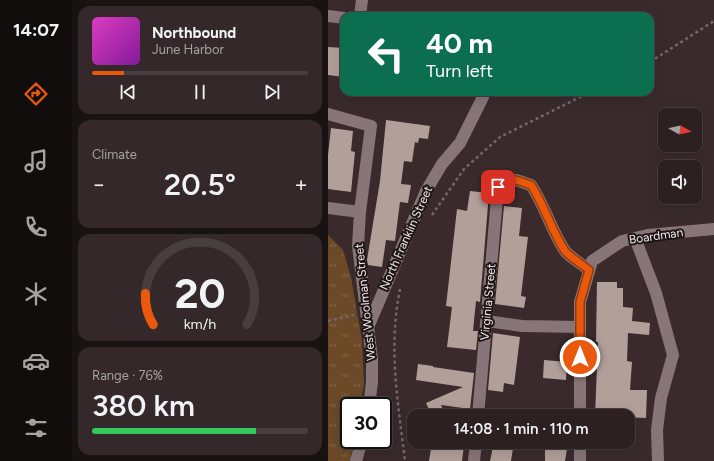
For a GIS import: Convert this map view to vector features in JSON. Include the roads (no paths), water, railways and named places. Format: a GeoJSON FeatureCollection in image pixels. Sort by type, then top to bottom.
{"type":"FeatureCollection","features":[{"type":"Feature","properties":{"kind":"street"},"geometry":{"type":"LineString","coordinates":[[360,12],[362,0]]}},
{"type":"Feature","properties":{"kind":"street"},"geometry":{"type":"LineString","coordinates":[[328,16],[340,18]]}},
{"type":"Feature","properties":{"kind":"street","name":"North Franklin Street"},"geometry":{"type":"LineString","coordinates":[[369,325],[426,191],[442,164],[460,143],[482,96]]}},
{"type":"Feature","properties":{"kind":"street","name":"West Woolman Street"},"geometry":{"type":"LineString","coordinates":[[328,114],[371,126],[360,212],[358,246],[369,325],[372,382],[370,397]]}},
{"type":"Feature","properties":{"kind":"street","name":"Virginia Street"},"geometry":{"type":"LineString","coordinates":[[479,409],[498,187],[516,180],[531,185],[539,196],[551,227],[566,252],[589,270]]}},
{"type":"Feature","properties":{"kind":"street"},"geometry":{"type":"LineString","coordinates":[[328,208],[360,212]]}},
{"type":"Feature","properties":{"kind":"street","name":"Boardman"},"geometry":{"type":"LineString","coordinates":[[580,409],[580,302],[592,261],[622,241],[635,238],[714,229]]}},
{"type":"Feature","properties":{"kind":"street"},"geometry":{"type":"LineString","coordinates":[[635,238],[656,293],[673,355],[661,398],[657,430],[658,461]]}},
{"type":"Feature","properties":{"kind":"street"},"geometry":{"type":"LineString","coordinates":[[487,322],[522,326],[580,327]]}},
{"type":"Feature","properties":{"kind":"street"},"geometry":{"type":"LineString","coordinates":[[356,461],[359,449]]}},
{"type":"Feature","properties":{"kind":"street"},"geometry":{"type":"LineString","coordinates":[[474,461],[475,449]]}},
{"type":"Feature","properties":{"kind":"street"},"geometry":{"type":"LineString","coordinates":[[580,449],[580,461]]}}]}
